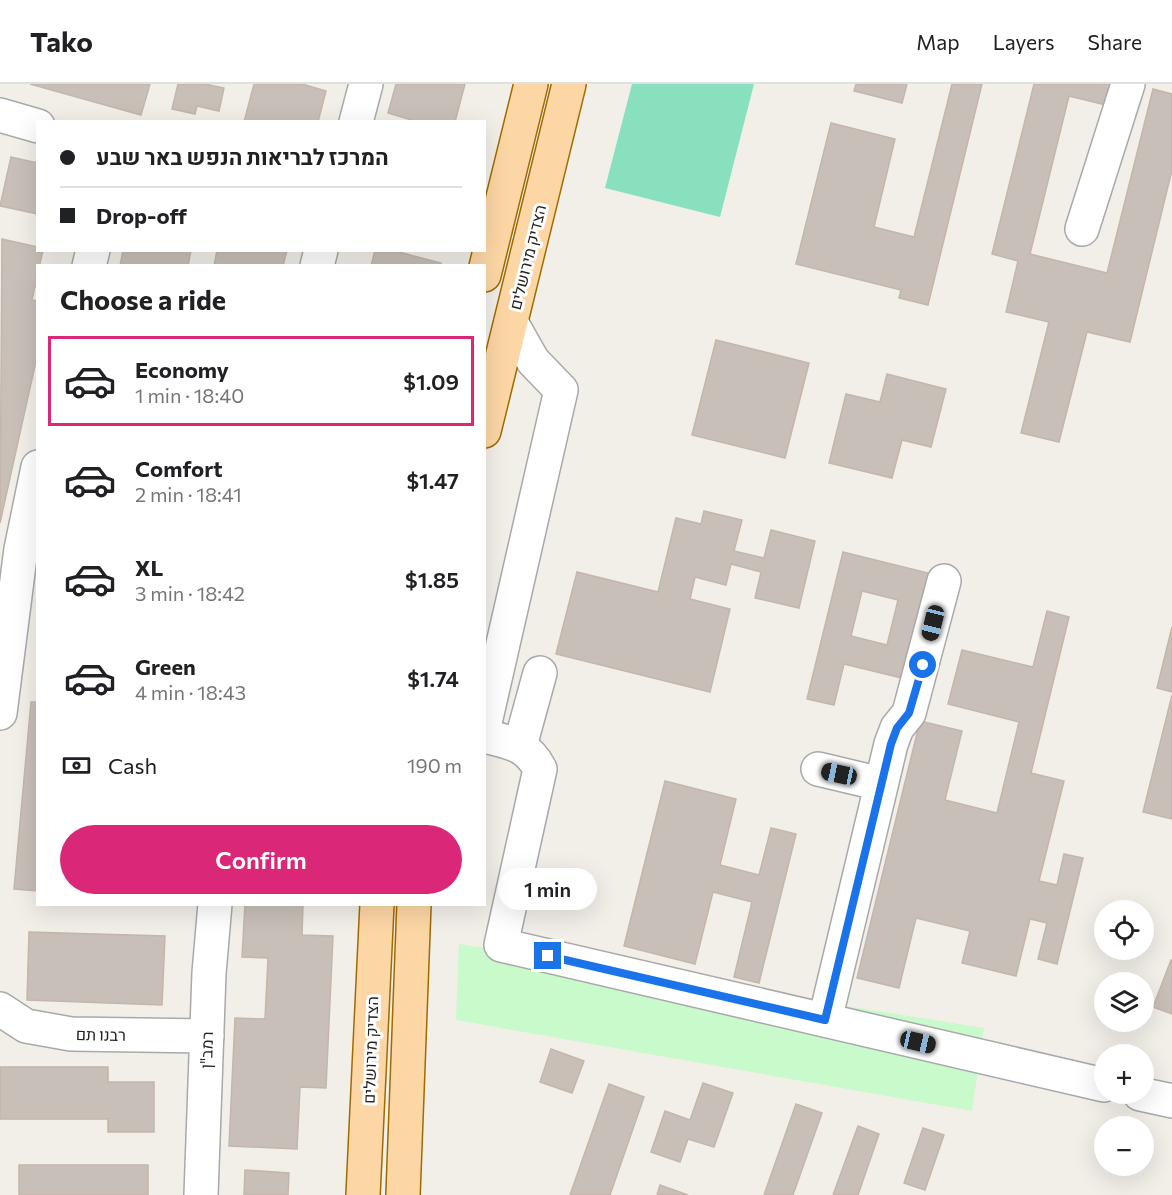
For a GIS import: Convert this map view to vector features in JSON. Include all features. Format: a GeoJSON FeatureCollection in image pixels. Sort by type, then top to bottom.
{"type":"FeatureCollection","features":[{"type":"Feature","properties":{"kind":"main road"},"geometry":{"type":"LineString","coordinates":[[486,267],[531,84]]}},
{"type":"Feature","properties":{"kind":"main road","name":"הצדיק מירושלים"},"geometry":{"type":"LineString","coordinates":[[486,423],[569,84]]}},
{"type":"Feature","properties":{"kind":"main road","name":"הצדיק מירושלים"},"geometry":{"type":"LineString","coordinates":[[363,1195],[377,906]]}},
{"type":"Feature","properties":{"kind":"main road"},"geometry":{"type":"LineString","coordinates":[[403,1195],[414,906]]}},
{"type":"Feature","properties":{"kind":"street"},"geometry":{"type":"LineString","coordinates":[[357,120],[366,84]]}},
{"type":"Feature","properties":{"kind":"street"},"geometry":{"type":"LineString","coordinates":[[1082,229],[1128,84]]}},
{"type":"Feature","properties":{"kind":"street"},"geometry":{"type":"LineString","coordinates":[[0,115],[36,125]]}},
{"type":"Feature","properties":{"kind":"street"},"geometry":{"type":"LineString","coordinates":[[486,718],[561,390],[534,361],[511,322]]}},
{"type":"Feature","properties":{"kind":"street"},"geometry":{"type":"LineString","coordinates":[[0,713],[20,560],[36,477]]}},
{"type":"Feature","properties":{"kind":"street"},"geometry":{"type":"LineString","coordinates":[[825,1020],[891,744],[897,728],[909,713],[918,686],[944,581]]}},
{"type":"Feature","properties":{"kind":"street"},"geometry":{"type":"LineString","coordinates":[[520,746],[540,673]]}},
{"type":"Feature","properties":{"kind":"street"},"geometry":{"type":"LineString","coordinates":[[486,737],[520,746],[533,755],[540,769],[501,945],[1094,1083]]}},
{"type":"Feature","properties":{"kind":"street"},"geometry":{"type":"LineString","coordinates":[[818,769],[882,784]]}},
{"type":"Feature","properties":{"kind":"street","name":"רמב\"ן"},"geometry":{"type":"LineString","coordinates":[[201,1195],[215,906]]}},
{"type":"Feature","properties":{"kind":"street"},"geometry":{"type":"LineString","coordinates":[[411,941],[427,906]]}},
{"type":"Feature","properties":{"kind":"street","name":"רבנו תם"},"geometry":{"type":"LineString","coordinates":[[0,1009],[26,1026],[71,1034],[207,1036]]}},
{"type":"Feature","properties":{"kind":"street"},"geometry":{"type":"LineString","coordinates":[[1154,1097],[1172,1101]]}},
{"type":"Feature","properties":{"kind":"green space"},"geometry":{"type":"Polygon","coordinates":[[[632,84],[754,84],[720,217],[605,188],[632,84]]]}},
{"type":"Feature","properties":{"kind":"green space"},"geometry":{"type":"Polygon","coordinates":[[[459,944],[984,1028],[972,1111],[456,1020],[459,944]]]}},
{"type":"Feature","properties":{"kind":"building"},"geometry":{"type":"Polygon","coordinates":[[[30,84],[150,84],[141,115],[30,84]]]}},
{"type":"Feature","properties":{"kind":"building"},"geometry":{"type":"Polygon","coordinates":[[[178,84],[205,84],[224,88],[219,111],[197,106],[195,114],[172,109],[178,84]]]}},
{"type":"Feature","properties":{"kind":"building"},"geometry":{"type":"Polygon","coordinates":[[[254,84],[302,84],[326,91],[319,120],[245,120],[254,84]]]}},
{"type":"Feature","properties":{"kind":"building"},"geometry":{"type":"Polygon","coordinates":[[[396,84],[465,84],[456,120],[411,120],[388,113],[396,84]]]}},
{"type":"Feature","properties":{"kind":"building"},"geometry":{"type":"Polygon","coordinates":[[[856,84],[907,84],[902,103],[854,91],[856,84]]]}},
{"type":"Feature","properties":{"kind":"building"},"geometry":{"type":"Polygon","coordinates":[[[952,84],[982,84],[928,305],[899,298],[901,290],[796,264],[831,123],[895,139],[874,227],[914,237],[952,84]]]}},
{"type":"Feature","properties":{"kind":"building"},"geometry":{"type":"Polygon","coordinates":[[[1034,84],[1115,84],[1110,106],[1069,96],[1030,254],[1107,273],[1153,89],[1172,94],[1172,170],[1130,342],[1087,332],[1059,442],[1021,433],[1049,322],[1006,312],[1018,261],[992,254],[1034,84]]]}},
{"type":"Feature","properties":{"kind":"building"},"geometry":{"type":"Polygon","coordinates":[[[11,157],[36,163],[36,214],[0,206],[11,157]]]}},
{"type":"Feature","properties":{"kind":"building"},"geometry":{"type":"Polygon","coordinates":[[[2,239],[36,247],[36,252],[43,252],[40,264],[36,264],[36,282],[32,300],[36,301],[36,361],[0,523],[2,239]]]}},
{"type":"Feature","properties":{"kind":"building"},"geometry":{"type":"Polygon","coordinates":[[[123,252],[191,252],[188,264],[120,264],[123,252]]]}},
{"type":"Feature","properties":{"kind":"building"},"geometry":{"type":"Polygon","coordinates":[[[217,252],[286,252],[284,264],[214,264],[217,252]]]}},
{"type":"Feature","properties":{"kind":"building"},"geometry":{"type":"Polygon","coordinates":[[[374,252],[399,252],[441,263],[441,264],[372,264],[374,252]]]}},
{"type":"Feature","properties":{"kind":"building"},"geometry":{"type":"Polygon","coordinates":[[[716,340],[809,363],[785,458],[692,435],[716,340]]]}},
{"type":"Feature","properties":{"kind":"building"},"geometry":{"type":"Polygon","coordinates":[[[887,374],[946,389],[931,447],[902,440],[892,478],[829,463],[846,394],[880,402],[887,374]]]}},
{"type":"Feature","properties":{"kind":"building"},"geometry":{"type":"Polygon","coordinates":[[[704,511],[742,520],[734,551],[764,558],[771,530],[815,541],[799,608],[755,598],[761,572],[731,564],[726,585],[695,577],[690,599],[730,609],[710,692],[556,654],[577,572],[658,592],[676,518],[701,524],[704,511]]]}},
{"type":"Feature","properties":{"kind":"building"},"geometry":{"type":"Polygon","coordinates":[[[843,552],[936,575],[910,680],[844,664],[834,705],[807,699],[843,552]],[[862,591],[851,636],[887,645],[898,600],[862,591]]]}},
{"type":"Feature","properties":{"kind":"building"},"geometry":{"type":"Polygon","coordinates":[[[1047,611],[1069,617],[1031,773],[1064,781],[1039,881],[1057,885],[1064,854],[1083,858],[1057,964],[1038,959],[1047,923],[1030,919],[1016,976],[962,963],[970,931],[916,918],[899,988],[857,978],[920,721],[962,731],[945,800],[997,813],[1019,722],[948,704],[962,650],[1033,667],[1047,611]]]}},
{"type":"Feature","properties":{"kind":"building"},"geometry":{"type":"Polygon","coordinates":[[[1172,627],[1172,692],[1157,688],[1172,627]]]}},
{"type":"Feature","properties":{"kind":"building"},"geometry":{"type":"Polygon","coordinates":[[[1172,695],[1172,819],[1143,812],[1172,695]]]}},
{"type":"Feature","properties":{"kind":"building"},"geometry":{"type":"Polygon","coordinates":[[[31,702],[36,702],[36,891],[14,889],[31,702]]]}},
{"type":"Feature","properties":{"kind":"building"},"geometry":{"type":"Polygon","coordinates":[[[665,781],[736,799],[720,865],[759,875],[771,828],[796,834],[759,983],[734,977],[752,902],[713,892],[695,964],[624,946],[665,781]]]}},
{"type":"Feature","properties":{"kind":"building"},"geometry":{"type":"Polygon","coordinates":[[[245,906],[303,906],[302,935],[333,936],[326,1088],[300,1087],[297,1149],[229,1146],[235,1018],[265,1019],[268,958],[242,957],[245,906]]]}},
{"type":"Feature","properties":{"kind":"building"},"geometry":{"type":"Polygon","coordinates":[[[29,932],[165,936],[162,1005],[27,1000],[29,932]]]}},
{"type":"Feature","properties":{"kind":"building"},"geometry":{"type":"Polygon","coordinates":[[[1172,960],[1172,1014],[1154,1007],[1172,960]]]}},
{"type":"Feature","properties":{"kind":"building"},"geometry":{"type":"Polygon","coordinates":[[[551,1049],[584,1061],[572,1093],[540,1082],[551,1049]]]}},
{"type":"Feature","properties":{"kind":"building"},"geometry":{"type":"Polygon","coordinates":[[[0,1067],[108,1067],[108,1082],[154,1082],[154,1132],[108,1132],[108,1119],[0,1119],[0,1067]]]}},
{"type":"Feature","properties":{"kind":"building"},"geometry":{"type":"Polygon","coordinates":[[[703,1083],[733,1093],[714,1147],[688,1139],[680,1162],[651,1152],[665,1111],[690,1120],[703,1083]]]}},
{"type":"Feature","properties":{"kind":"building"},"geometry":{"type":"Polygon","coordinates":[[[609,1084],[644,1097],[610,1195],[570,1195],[609,1084]]]}},
{"type":"Feature","properties":{"kind":"building"},"geometry":{"type":"Polygon","coordinates":[[[796,1104],[822,1113],[793,1195],[764,1195],[796,1104]]]}},
{"type":"Feature","properties":{"kind":"building"},"geometry":{"type":"Polygon","coordinates":[[[858,1126],[879,1134],[858,1195],[833,1195],[858,1126]]]}},
{"type":"Feature","properties":{"kind":"building"},"geometry":{"type":"Polygon","coordinates":[[[923,1128],[944,1135],[925,1190],[904,1183],[923,1128]]]}},
{"type":"Feature","properties":{"kind":"building"},"geometry":{"type":"Polygon","coordinates":[[[19,1165],[148,1165],[148,1195],[19,1195],[19,1165]]]}},
{"type":"Feature","properties":{"kind":"building"},"geometry":{"type":"Polygon","coordinates":[[[245,1170],[289,1173],[288,1195],[244,1195],[245,1170]]]}},
{"type":"Feature","properties":{"kind":"building"},"geometry":{"type":"Polygon","coordinates":[[[660,1185],[688,1195],[657,1195],[660,1185]]]}},
{"type":"Feature","properties":{"kind":"route"},"geometry":{"type":"LineString","coordinates":[[548,956],[825,1020],[891,744],[897,728],[909,713],[923,665]]}}]}
